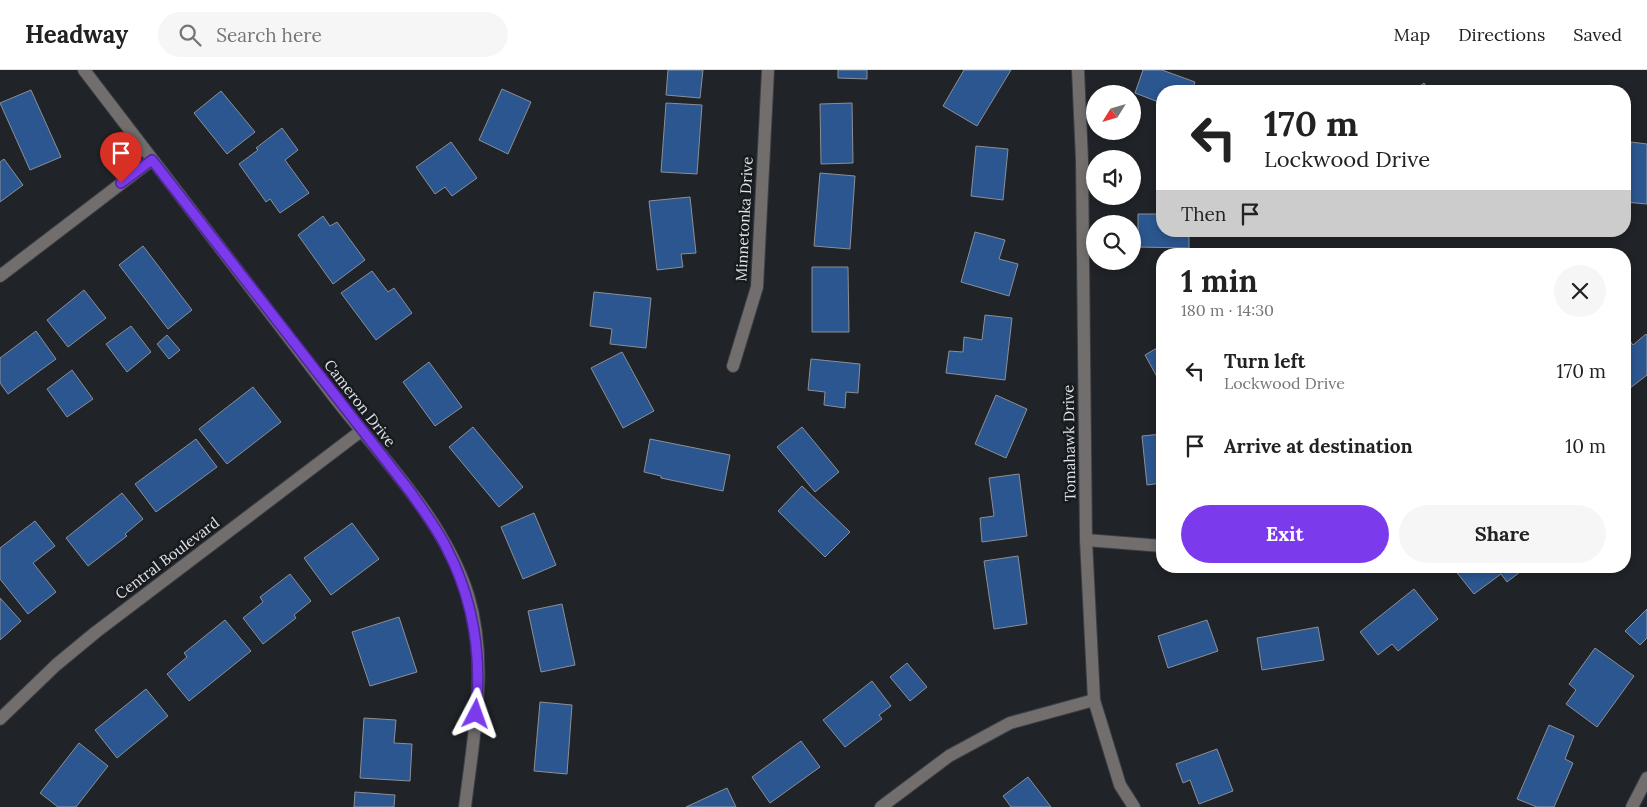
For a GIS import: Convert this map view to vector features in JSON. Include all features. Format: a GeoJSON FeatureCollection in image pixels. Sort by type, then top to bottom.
{"type":"FeatureCollection","features":[{"type":"Feature","properties":{"kind":"street","name":"Cameron Drive"},"geometry":{"type":"LineString","coordinates":[[84,70],[361,431],[412,494],[447,548],[468,596],[476,641],[478,695],[465,807]]}},
{"type":"Feature","properties":{"kind":"street","name":"Minnetonka Drive"},"geometry":{"type":"LineString","coordinates":[[733,366],[757,287],[768,70]]}},
{"type":"Feature","properties":{"kind":"street","name":"Tomahawk Drive"},"geometry":{"type":"LineString","coordinates":[[1078,70],[1082,160],[1086,540],[1094,700],[1120,785],[1134,807]]}},
{"type":"Feature","properties":{"kind":"street"},"geometry":{"type":"LineString","coordinates":[[0,276],[152,160]]}},
{"type":"Feature","properties":{"kind":"street","name":"Central Boulevard"},"geometry":{"type":"LineString","coordinates":[[0,719],[56,665],[96,632],[361,431]]}},
{"type":"Feature","properties":{"kind":"street"},"geometry":{"type":"LineString","coordinates":[[1086,540],[1156,546]]}},
{"type":"Feature","properties":{"kind":"street"},"geometry":{"type":"LineString","coordinates":[[881,807],[949,756],[1010,723],[1094,700]]}},
{"type":"Feature","properties":{"kind":"street"},"geometry":{"type":"LineString","coordinates":[[1632,807],[1647,778]]}},
{"type":"Feature","properties":{"kind":"building"},"geometry":{"type":"Polygon","coordinates":[[[668,70],[703,70],[700,98],[666,95],[668,70]]]}},
{"type":"Feature","properties":{"kind":"building"},"geometry":{"type":"Polygon","coordinates":[[[838,70],[867,70],[867,79],[838,78],[838,70]]]}},
{"type":"Feature","properties":{"kind":"building"},"geometry":{"type":"Polygon","coordinates":[[[964,70],[1011,70],[977,126],[943,106],[964,70]]]}},
{"type":"Feature","properties":{"kind":"building"},"geometry":{"type":"Polygon","coordinates":[[[1143,70],[1162,70],[1195,82],[1194,85],[1156,85],[1156,101],[1141,95],[1141,85],[1138,85],[1143,70]]]}},
{"type":"Feature","properties":{"kind":"building"},"geometry":{"type":"Polygon","coordinates":[[[502,89],[531,102],[508,154],[479,140],[502,89]]]}},
{"type":"Feature","properties":{"kind":"building"},"geometry":{"type":"Polygon","coordinates":[[[31,90],[61,157],[30,170],[0,103],[31,90]]]}},
{"type":"Feature","properties":{"kind":"building"},"geometry":{"type":"Polygon","coordinates":[[[221,91],[255,132],[227,154],[194,113],[221,91]]]}},
{"type":"Feature","properties":{"kind":"building"},"geometry":{"type":"Polygon","coordinates":[[[666,103],[702,105],[697,174],[661,172],[666,103]]]}},
{"type":"Feature","properties":{"kind":"building"},"geometry":{"type":"Polygon","coordinates":[[[852,103],[853,163],[821,164],[820,104],[852,103]]]}},
{"type":"Feature","properties":{"kind":"building"},"geometry":{"type":"Polygon","coordinates":[[[282,128],[298,150],[285,160],[309,193],[280,213],[270,199],[266,202],[239,164],[282,128]]]}},
{"type":"Feature","properties":{"kind":"building"},"geometry":{"type":"Polygon","coordinates":[[[451,142],[477,178],[452,196],[445,187],[435,194],[416,167],[451,142]]]}},
{"type":"Feature","properties":{"kind":"building"},"geometry":{"type":"Polygon","coordinates":[[[1631,142],[1647,144],[1647,204],[1631,203],[1631,142]]]}},
{"type":"Feature","properties":{"kind":"building"},"geometry":{"type":"Polygon","coordinates":[[[976,146],[1008,149],[1003,200],[971,196],[976,146]]]}},
{"type":"Feature","properties":{"kind":"building"},"geometry":{"type":"Polygon","coordinates":[[[4,159],[23,185],[0,202],[0,162],[4,159]]]}},
{"type":"Feature","properties":{"kind":"building"},"geometry":{"type":"Polygon","coordinates":[[[820,173],[855,176],[850,249],[814,246],[820,173]]]}},
{"type":"Feature","properties":{"kind":"building"},"geometry":{"type":"Polygon","coordinates":[[[690,197],[696,253],[681,254],[683,267],[657,270],[649,201],[690,197]]]}},
{"type":"Feature","properties":{"kind":"building"},"geometry":{"type":"Polygon","coordinates":[[[1156,214],[1156,237],[1189,237],[1189,248],[1141,247],[1141,215],[1138,215],[1156,214]]]}},
{"type":"Feature","properties":{"kind":"building"},"geometry":{"type":"Polygon","coordinates":[[[323,216],[330,226],[337,222],[365,260],[333,284],[298,235],[323,216]]]}},
{"type":"Feature","properties":{"kind":"building"},"geometry":{"type":"Polygon","coordinates":[[[975,232],[1005,240],[999,259],[1018,264],[1009,296],[961,282],[975,232]]]}},
{"type":"Feature","properties":{"kind":"building"},"geometry":{"type":"Polygon","coordinates":[[[143,246],[192,310],[168,329],[119,265],[143,246]]]}},
{"type":"Feature","properties":{"kind":"building"},"geometry":{"type":"Polygon","coordinates":[[[812,267],[848,267],[849,332],[812,332],[812,267]]]}},
{"type":"Feature","properties":{"kind":"building"},"geometry":{"type":"Polygon","coordinates":[[[372,271],[388,292],[394,288],[412,313],[376,340],[341,293],[372,271]]]}},
{"type":"Feature","properties":{"kind":"building"},"geometry":{"type":"Polygon","coordinates":[[[84,290],[106,318],[68,347],[47,320],[84,290]]]}},
{"type":"Feature","properties":{"kind":"building"},"geometry":{"type":"Polygon","coordinates":[[[594,292],[651,298],[646,348],[610,344],[612,329],[590,326],[594,292]]]}},
{"type":"Feature","properties":{"kind":"building"},"geometry":{"type":"Polygon","coordinates":[[[985,315],[1012,318],[1005,380],[946,373],[949,351],[963,352],[964,337],[982,340],[985,315]]]}},
{"type":"Feature","properties":{"kind":"building"},"geometry":{"type":"Polygon","coordinates":[[[131,326],[151,352],[127,372],[106,344],[131,326]]]}},
{"type":"Feature","properties":{"kind":"building"},"geometry":{"type":"Polygon","coordinates":[[[36,331],[56,359],[8,394],[0,383],[0,358],[36,331]]]}},
{"type":"Feature","properties":{"kind":"building"},"geometry":{"type":"Polygon","coordinates":[[[1646,334],[1647,336],[1647,375],[1631,387],[1631,342],[1633,345],[1646,334]]]}},
{"type":"Feature","properties":{"kind":"building"},"geometry":{"type":"Polygon","coordinates":[[[167,335],[180,350],[169,359],[157,344],[167,335]]]}},
{"type":"Feature","properties":{"kind":"building"},"geometry":{"type":"Polygon","coordinates":[[[1156,349],[1156,375],[1145,355],[1156,349]]]}},
{"type":"Feature","properties":{"kind":"building"},"geometry":{"type":"Polygon","coordinates":[[[622,352],[654,411],[623,428],[591,368],[622,352]]]}},
{"type":"Feature","properties":{"kind":"building"},"geometry":{"type":"Polygon","coordinates":[[[811,359],[860,364],[858,393],[846,392],[845,408],[824,405],[825,392],[808,390],[811,359]]]}},
{"type":"Feature","properties":{"kind":"building"},"geometry":{"type":"Polygon","coordinates":[[[429,362],[462,407],[435,426],[403,382],[429,362]]]}},
{"type":"Feature","properties":{"kind":"building"},"geometry":{"type":"Polygon","coordinates":[[[72,370],[93,399],[67,417],[47,389],[72,370]]]}},
{"type":"Feature","properties":{"kind":"building"},"geometry":{"type":"Polygon","coordinates":[[[253,387],[281,422],[227,464],[199,429],[253,387]]]}},
{"type":"Feature","properties":{"kind":"building"},"geometry":{"type":"Polygon","coordinates":[[[996,395],[1027,409],[1006,458],[975,444],[996,395]]]}},
{"type":"Feature","properties":{"kind":"building"},"geometry":{"type":"Polygon","coordinates":[[[473,427],[523,487],[499,507],[449,447],[473,427]]]}},
{"type":"Feature","properties":{"kind":"building"},"geometry":{"type":"Polygon","coordinates":[[[802,427],[839,472],[815,492],[777,447],[802,427]]]}},
{"type":"Feature","properties":{"kind":"building"},"geometry":{"type":"Polygon","coordinates":[[[1156,435],[1156,484],[1147,485],[1142,436],[1156,435]]]}},
{"type":"Feature","properties":{"kind":"building"},"geometry":{"type":"Polygon","coordinates":[[[196,439],[217,467],[156,512],[135,484],[196,439]]]}},
{"type":"Feature","properties":{"kind":"building"},"geometry":{"type":"Polygon","coordinates":[[[650,439],[730,455],[723,491],[661,478],[661,476],[644,472],[650,439]]]}},
{"type":"Feature","properties":{"kind":"building"},"geometry":{"type":"Polygon","coordinates":[[[1019,474],[1027,536],[982,542],[980,518],[994,516],[989,478],[1019,474]]]}},
{"type":"Feature","properties":{"kind":"building"},"geometry":{"type":"Polygon","coordinates":[[[802,486],[850,532],[825,557],[778,511],[802,486]]]}},
{"type":"Feature","properties":{"kind":"building"},"geometry":{"type":"Polygon","coordinates":[[[122,493],[143,519],[125,534],[127,536],[88,566],[66,538],[122,493]]]}},
{"type":"Feature","properties":{"kind":"building"},"geometry":{"type":"Polygon","coordinates":[[[534,513],[556,565],[523,579],[501,527],[534,513]]]}},
{"type":"Feature","properties":{"kind":"building"},"geometry":{"type":"Polygon","coordinates":[[[35,521],[55,546],[33,563],[56,592],[28,614],[0,579],[0,548],[35,521]]]}},
{"type":"Feature","properties":{"kind":"building"},"geometry":{"type":"Polygon","coordinates":[[[352,523],[379,559],[331,595],[304,558],[352,523]]]}},
{"type":"Feature","properties":{"kind":"building"},"geometry":{"type":"Polygon","coordinates":[[[1018,556],[1027,624],[994,629],[984,561],[1018,556]]]}},
{"type":"Feature","properties":{"kind":"building"},"geometry":{"type":"Polygon","coordinates":[[[1457,573],[1519,573],[1507,582],[1501,574],[1474,594],[1457,573]]]}},
{"type":"Feature","properties":{"kind":"building"},"geometry":{"type":"Polygon","coordinates":[[[290,574],[311,601],[294,615],[296,618],[263,644],[243,618],[263,602],[260,597],[290,574]]]}},
{"type":"Feature","properties":{"kind":"building"},"geometry":{"type":"Polygon","coordinates":[[[1414,589],[1438,619],[1398,651],[1392,644],[1378,655],[1360,632],[1414,589]]]}},
{"type":"Feature","properties":{"kind":"building"},"geometry":{"type":"Polygon","coordinates":[[[0,598],[21,621],[0,640],[0,598]]]}},
{"type":"Feature","properties":{"kind":"building"},"geometry":{"type":"Polygon","coordinates":[[[562,604],[575,665],[541,672],[528,611],[562,604]]]}},
{"type":"Feature","properties":{"kind":"building"},"geometry":{"type":"Polygon","coordinates":[[[1647,609],[1647,638],[1640,645],[1625,631],[1647,609]]]}},
{"type":"Feature","properties":{"kind":"building"},"geometry":{"type":"Polygon","coordinates":[[[399,617],[417,672],[370,686],[352,632],[399,617]]]}},
{"type":"Feature","properties":{"kind":"building"},"geometry":{"type":"Polygon","coordinates":[[[225,620],[251,651],[189,701],[167,674],[187,657],[184,653],[225,620]]]}},
{"type":"Feature","properties":{"kind":"building"},"geometry":{"type":"Polygon","coordinates":[[[1207,620],[1218,651],[1168,668],[1158,636],[1207,620]]]}},
{"type":"Feature","properties":{"kind":"building"},"geometry":{"type":"Polygon","coordinates":[[[1318,627],[1324,660],[1262,670],[1257,638],[1318,627]]]}},
{"type":"Feature","properties":{"kind":"building"},"geometry":{"type":"Polygon","coordinates":[[[1595,648],[1634,676],[1597,727],[1566,704],[1576,690],[1569,684],[1595,648]]]}},
{"type":"Feature","properties":{"kind":"building"},"geometry":{"type":"Polygon","coordinates":[[[907,663],[927,687],[910,701],[890,677],[907,663]]]}},
{"type":"Feature","properties":{"kind":"building"},"geometry":{"type":"Polygon","coordinates":[[[872,681],[891,706],[879,715],[882,719],[845,747],[823,720],[872,681]]]}},
{"type":"Feature","properties":{"kind":"building"},"geometry":{"type":"Polygon","coordinates":[[[146,689],[168,716],[117,758],[95,730],[146,689]]]}},
{"type":"Feature","properties":{"kind":"building"},"geometry":{"type":"Polygon","coordinates":[[[540,702],[572,705],[567,774],[534,771],[540,702]]]}},
{"type":"Feature","properties":{"kind":"building"},"geometry":{"type":"Polygon","coordinates":[[[364,718],[396,720],[394,743],[412,744],[410,781],[360,778],[364,718]]]}},
{"type":"Feature","properties":{"kind":"building"},"geometry":{"type":"Polygon","coordinates":[[[1549,725],[1574,736],[1565,759],[1573,763],[1554,807],[1537,807],[1517,799],[1549,725]]]}},
{"type":"Feature","properties":{"kind":"building"},"geometry":{"type":"Polygon","coordinates":[[[801,741],[820,767],[770,803],[752,777],[801,741]]]}},
{"type":"Feature","properties":{"kind":"building"},"geometry":{"type":"Polygon","coordinates":[[[79,743],[108,766],[76,807],[58,807],[40,793],[79,743]]]}},
{"type":"Feature","properties":{"kind":"building"},"geometry":{"type":"Polygon","coordinates":[[[1217,749],[1233,791],[1199,804],[1190,780],[1183,783],[1176,764],[1217,749]]]}},
{"type":"Feature","properties":{"kind":"building"},"geometry":{"type":"Polygon","coordinates":[[[1028,777],[1051,807],[1011,807],[1003,796],[1028,777]]]}},
{"type":"Feature","properties":{"kind":"building"},"geometry":{"type":"Polygon","coordinates":[[[727,788],[736,807],[686,807],[727,788]]]}},
{"type":"Feature","properties":{"kind":"building"},"geometry":{"type":"Polygon","coordinates":[[[355,792],[395,795],[394,807],[354,807],[355,792]]]}},
{"type":"Feature","properties":{"kind":"route"},"geometry":{"type":"LineString","coordinates":[[121,183],[152,160],[361,431],[412,494],[447,548],[468,596],[476,641],[478,695],[476,714]]}}]}
